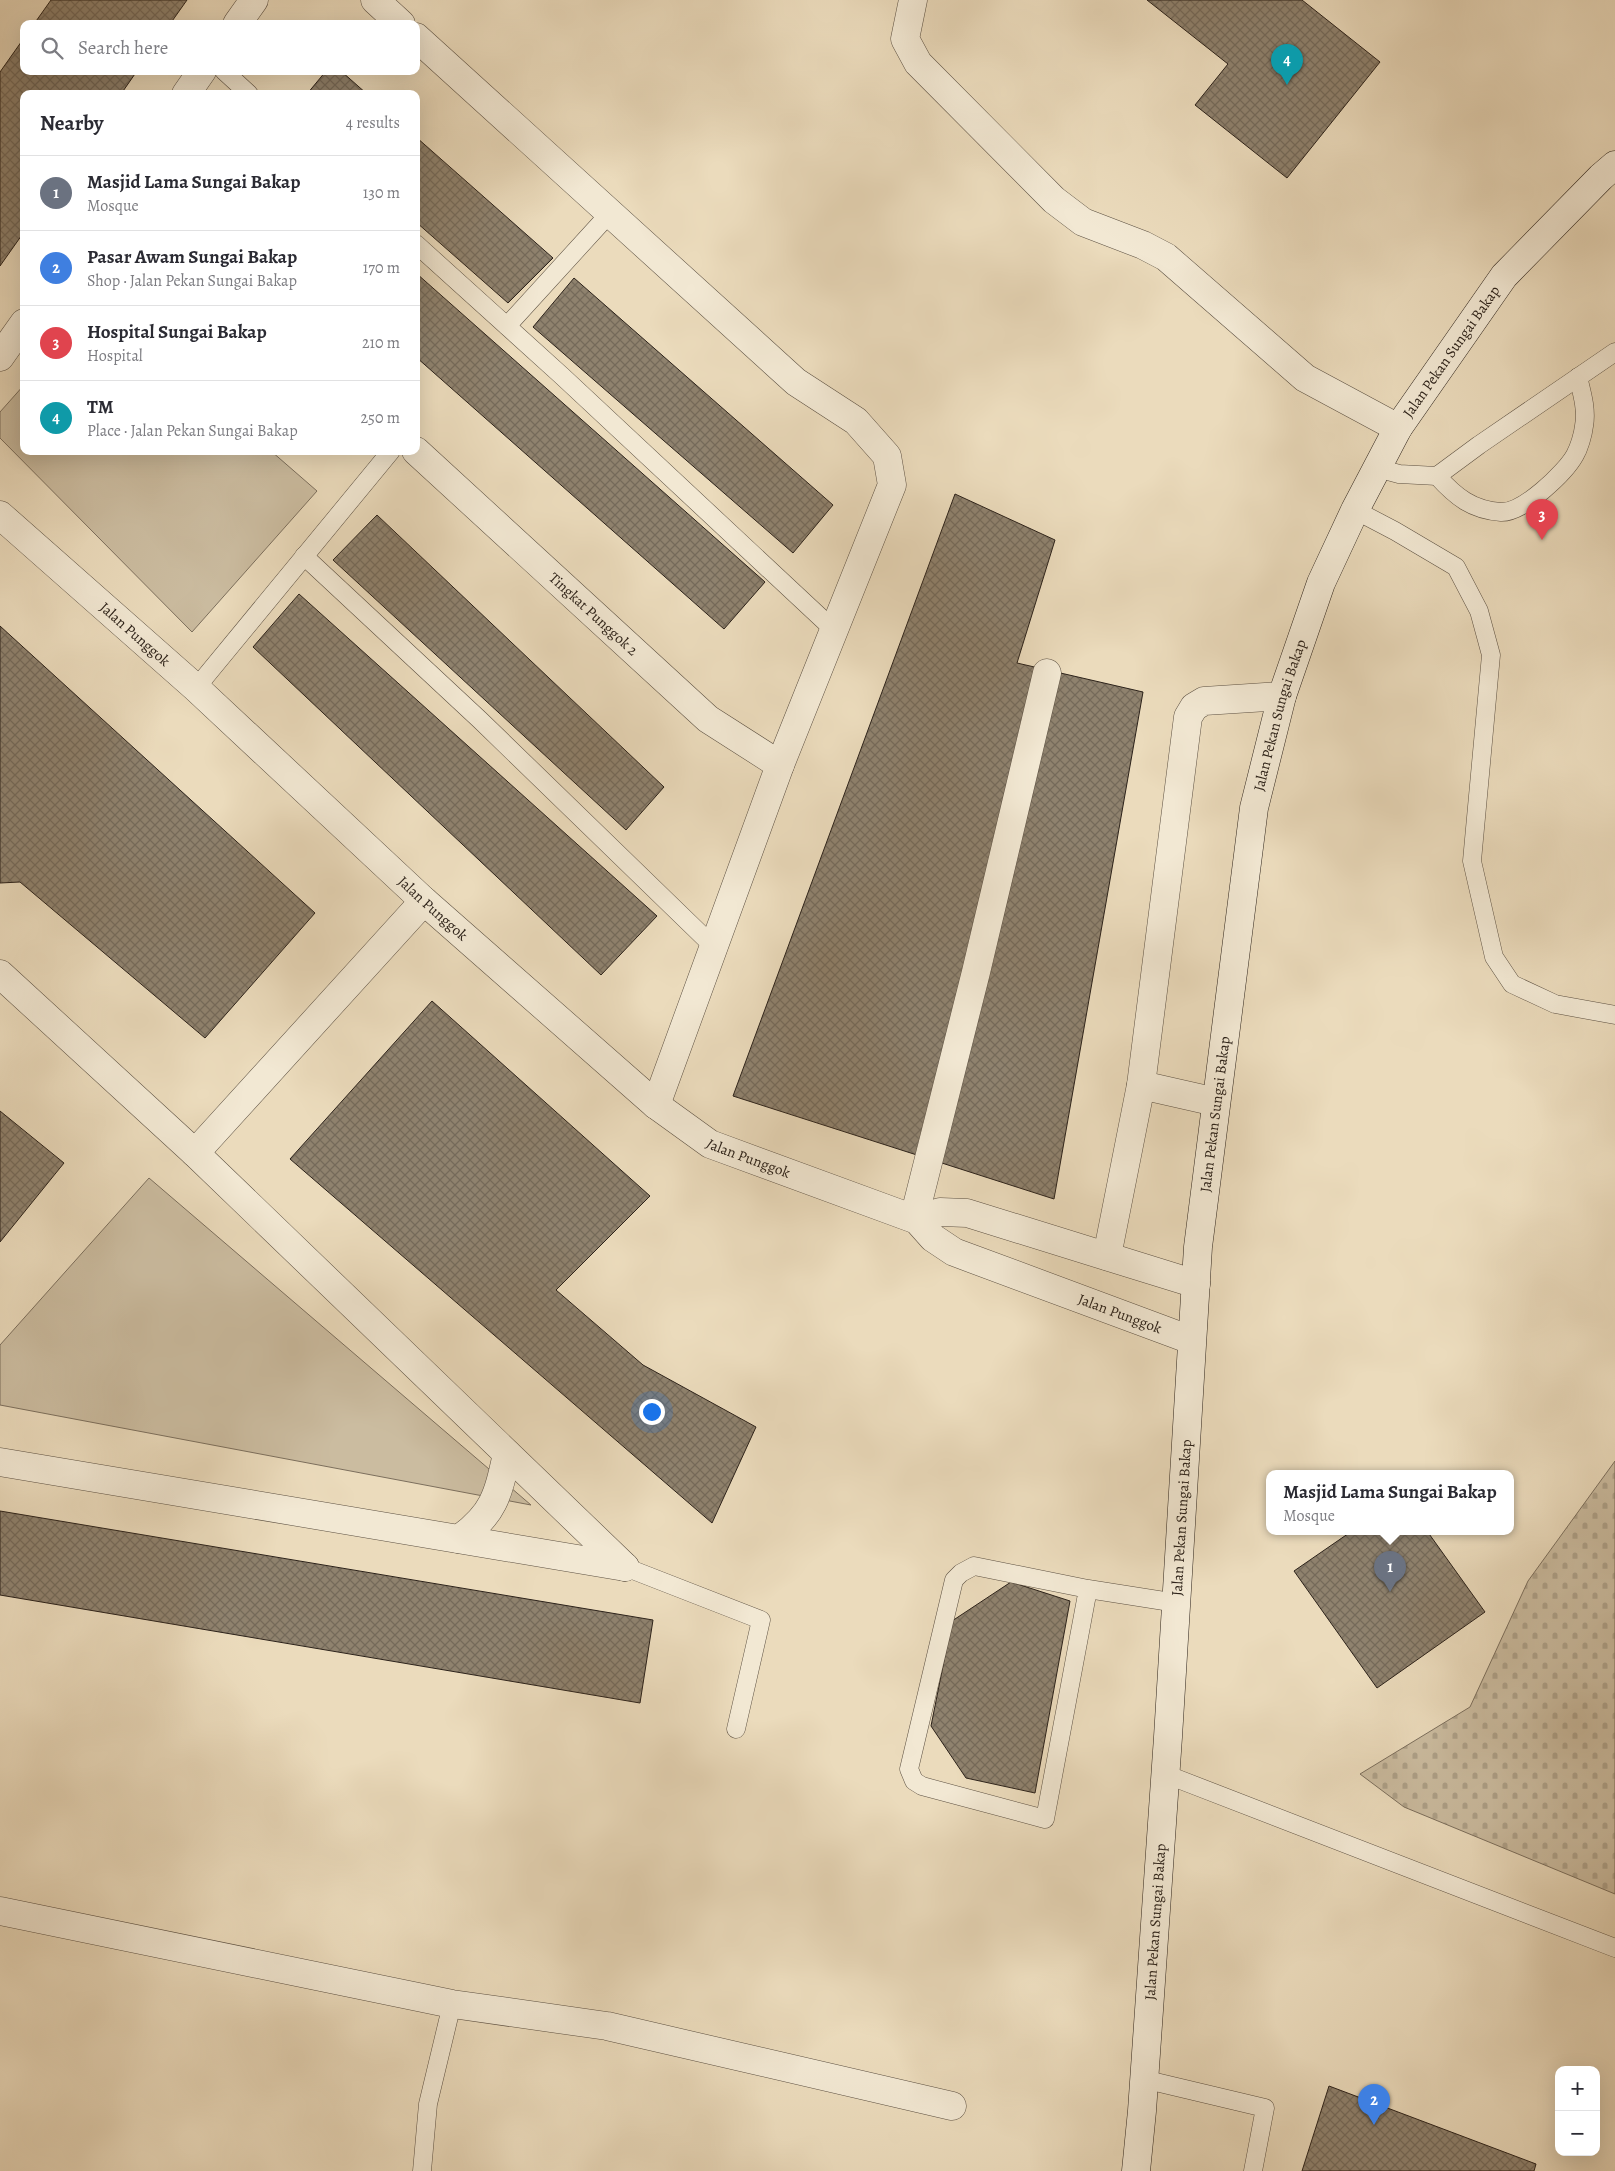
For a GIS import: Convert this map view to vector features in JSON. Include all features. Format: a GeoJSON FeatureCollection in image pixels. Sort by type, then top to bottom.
{"type":"FeatureCollection","features":[{"type":"Feature","properties":{"kind":"street"},"geometry":{"type":"LineString","coordinates":[[240,20],[254,0]]}},
{"type":"Feature","properties":{"kind":"street"},"geometry":{"type":"LineString","coordinates":[[375,0],[397,20]]}},
{"type":"Feature","properties":{"kind":"street"},"geometry":{"type":"LineString","coordinates":[[913,0],[905,39],[918,63],[1054,200],[1083,222],[1143,245],[1166,258],[1305,378],[1398,428]]}},
{"type":"Feature","properties":{"kind":"street"},"geometry":{"type":"LineString","coordinates":[[420,41],[796,382],[856,421],[887,456],[892,485],[780,765],[656,1105]]}},
{"type":"Feature","properties":{"kind":"street"},"geometry":{"type":"LineString","coordinates":[[189,90],[199,75]]}},
{"type":"Feature","properties":{"kind":"street","name":"Jalan Pekan Sungai Bakap"},"geometry":{"type":"LineString","coordinates":[[1136,2171],[1177,1603],[1191,1340],[1198,1247],[1254,808],[1282,696],[1321,582],[1355,510],[1398,428],[1504,276],[1610,175]]}},
{"type":"Feature","properties":{"kind":"street"},"geometry":{"type":"LineString","coordinates":[[0,357],[20,329]]}},
{"type":"Feature","properties":{"kind":"street","name":"Tingkat Punggok 2"},"geometry":{"type":"LineString","coordinates":[[420,455],[708,719],[780,765]]}},
{"type":"Feature","properties":{"kind":"street","name":"Jalan Punggok"},"geometry":{"type":"LineString","coordinates":[[0,515],[196,688],[424,902],[656,1105],[710,1144],[915,1219],[933,1238],[954,1252],[1191,1340]]}},
{"type":"Feature","properties":{"kind":"street"},"geometry":{"type":"LineString","coordinates":[[1047,673],[915,1219],[940,1212],[967,1213],[1196,1284]]}},
{"type":"Feature","properties":{"kind":"street"},"geometry":{"type":"LineString","coordinates":[[1107,1256],[1141,1085],[1188,717],[1194,707],[1204,701],[1282,696]]}},
{"type":"Feature","properties":{"kind":"street"},"geometry":{"type":"LineString","coordinates":[[196,1153],[424,902]]}},
{"type":"Feature","properties":{"kind":"street"},"geometry":{"type":"LineString","coordinates":[[0,974],[196,1153],[625,1567]]}},
{"type":"Feature","properties":{"kind":"street"},"geometry":{"type":"LineString","coordinates":[[1141,1085],[1216,1102]]}},
{"type":"Feature","properties":{"kind":"street"},"geometry":{"type":"LineString","coordinates":[[459,1539],[478,1525],[492,1506],[501,1482],[507,1454]]}},
{"type":"Feature","properties":{"kind":"street"},"geometry":{"type":"LineString","coordinates":[[0,1462],[625,1567]]}},
{"type":"Feature","properties":{"kind":"street"},"geometry":{"type":"LineString","coordinates":[[0,1911],[452,2004],[607,2026],[952,2106]]}},
{"type":"Feature","properties":{"kind":"lane"},"geometry":{"type":"LineString","coordinates":[[228,75],[245,90]]}},
{"type":"Feature","properties":{"kind":"lane"},"geometry":{"type":"LineString","coordinates":[[507,326],[610,214]]}},
{"type":"Feature","properties":{"kind":"lane"},"geometry":{"type":"LineString","coordinates":[[420,248],[834,630]]}},
{"type":"Feature","properties":{"kind":"lane"},"geometry":{"type":"LineString","coordinates":[[1377,468],[1399,474],[1437,476],[1615,352]]}},
{"type":"Feature","properties":{"kind":"lane"},"geometry":{"type":"LineString","coordinates":[[1437,476],[1456,497],[1474,505],[1503,512],[1526,503],[1548,486],[1575,456],[1584,427],[1584,404],[1578,377]]}},
{"type":"Feature","properties":{"kind":"lane"},"geometry":{"type":"LineString","coordinates":[[196,688],[388,455]]}},
{"type":"Feature","properties":{"kind":"lane"},"geometry":{"type":"LineString","coordinates":[[1355,510],[1456,567],[1479,611],[1491,655],[1472,861],[1494,957],[1512,984],[1555,1004],[1615,1015]]}},
{"type":"Feature","properties":{"kind":"lane"},"geometry":{"type":"LineString","coordinates":[[304,556],[480,720],[714,947]]}},
{"type":"Feature","properties":{"kind":"lane"},"geometry":{"type":"LineString","coordinates":[[1088,1589],[1045,1818],[922,1786],[914,1781],[909,1769],[954,1580],[961,1573],[974,1566],[1088,1589],[1177,1603]]}},
{"type":"Feature","properties":{"kind":"lane"},"geometry":{"type":"LineString","coordinates":[[625,1567],[760,1620],[736,1729]]}},
{"type":"Feature","properties":{"kind":"lane"},"geometry":{"type":"LineString","coordinates":[[1165,1774],[1615,1948]]}},
{"type":"Feature","properties":{"kind":"lane"},"geometry":{"type":"LineString","coordinates":[[422,2171],[428,2104],[452,2004]]}},
{"type":"Feature","properties":{"kind":"lane"},"geometry":{"type":"LineString","coordinates":[[1144,2079],[1265,2108],[1253,2171]]}},
{"type":"Feature","properties":{"kind":"green space"},"geometry":{"type":"Polygon","coordinates":[[[20,390],[20,455],[276,455],[317,491],[192,632],[0,438],[0,412],[20,390]]]}},
{"type":"Feature","properties":{"kind":"green space"},"geometry":{"type":"Polygon","coordinates":[[[149,1178],[531,1505],[0,1405],[0,1345],[149,1178]]]}},
{"type":"Feature","properties":{"kind":"green space"},"geometry":{"type":"Polygon","coordinates":[[[1615,1461],[1615,1894],[1404,1807],[1360,1774],[1470,1707],[1528,1581],[1615,1461]]]}},
{"type":"Feature","properties":{"kind":"building"},"geometry":{"type":"Polygon","coordinates":[[[51,0],[187,0],[173,20],[37,20],[51,0]]]}},
{"type":"Feature","properties":{"kind":"building"},"geometry":{"type":"Polygon","coordinates":[[[1147,0],[1302,0],[1380,62],[1287,178],[1195,105],[1228,64],[1147,0]]]}},
{"type":"Feature","properties":{"kind":"building"},"geometry":{"type":"Polygon","coordinates":[[[20,44],[20,75],[134,75],[124,90],[20,90],[20,238],[0,266],[0,72],[20,44]]]}},
{"type":"Feature","properties":{"kind":"building"},"geometry":{"type":"Polygon","coordinates":[[[323,75],[346,75],[362,90],[310,90],[323,75]]]}},
{"type":"Feature","properties":{"kind":"building"},"geometry":{"type":"Polygon","coordinates":[[[420,141],[553,258],[508,303],[420,226],[420,141]]]}},
{"type":"Feature","properties":{"kind":"building"},"geometry":{"type":"Polygon","coordinates":[[[420,277],[765,582],[724,629],[420,361],[420,277]]]}},
{"type":"Feature","properties":{"kind":"building"},"geometry":{"type":"Polygon","coordinates":[[[574,278],[833,505],[793,553],[533,327],[574,278]]]}},
{"type":"Feature","properties":{"kind":"building"},"geometry":{"type":"Polygon","coordinates":[[[955,494],[1055,540],[1017,663],[1143,692],[1054,1199],[733,1096],[955,494]]]}},
{"type":"Feature","properties":{"kind":"building"},"geometry":{"type":"Polygon","coordinates":[[[377,515],[664,787],[626,830],[333,560],[377,515]]]}},
{"type":"Feature","properties":{"kind":"building"},"geometry":{"type":"Polygon","coordinates":[[[299,594],[657,916],[601,975],[253,647],[299,594]]]}},
{"type":"Feature","properties":{"kind":"building"},"geometry":{"type":"Polygon","coordinates":[[[0,626],[315,913],[205,1038],[20,882],[0,883],[0,626]]]}},
{"type":"Feature","properties":{"kind":"building"},"geometry":{"type":"Polygon","coordinates":[[[432,1001],[650,1196],[556,1290],[643,1365],[756,1427],[712,1523],[290,1159],[432,1001]]]}},
{"type":"Feature","properties":{"kind":"building"},"geometry":{"type":"Polygon","coordinates":[[[0,1111],[64,1163],[0,1242],[0,1111]]]}},
{"type":"Feature","properties":{"kind":"building"},"geometry":{"type":"Polygon","coordinates":[[[0,1511],[653,1620],[640,1703],[0,1595],[0,1511]]]}},
{"type":"Feature","properties":{"kind":"building"},"geometry":{"type":"Polygon","coordinates":[[[1346,1535],[1430,1535],[1485,1612],[1377,1688],[1294,1571],[1346,1535]]]}},
{"type":"Feature","properties":{"kind":"building"},"geometry":{"type":"Polygon","coordinates":[[[1011,1582],[1070,1601],[1035,1793],[966,1778],[931,1726],[952,1621],[1011,1582]]]}},
{"type":"Feature","properties":{"kind":"building"},"geometry":{"type":"Polygon","coordinates":[[[1329,2086],[1536,2164],[1534,2171],[1302,2171],[1329,2086]]]}},
{"type":"Feature","properties":{"kind":"place","name":"TM"},"geometry":{"type":"Point","coordinates":[1287,85]}},
{"type":"Feature","properties":{"kind":"place","name":"Hospital Sungai Bakap"},"geometry":{"type":"Point","coordinates":[1542,540]}},
{"type":"Feature","properties":{"kind":"place","name":"Masjid Lama Sungai Bakap"},"geometry":{"type":"Point","coordinates":[1390,1592]}},
{"type":"Feature","properties":{"kind":"place","name":"Pasar Awam Sungai Bakap"},"geometry":{"type":"Point","coordinates":[1374,2125]}}]}
